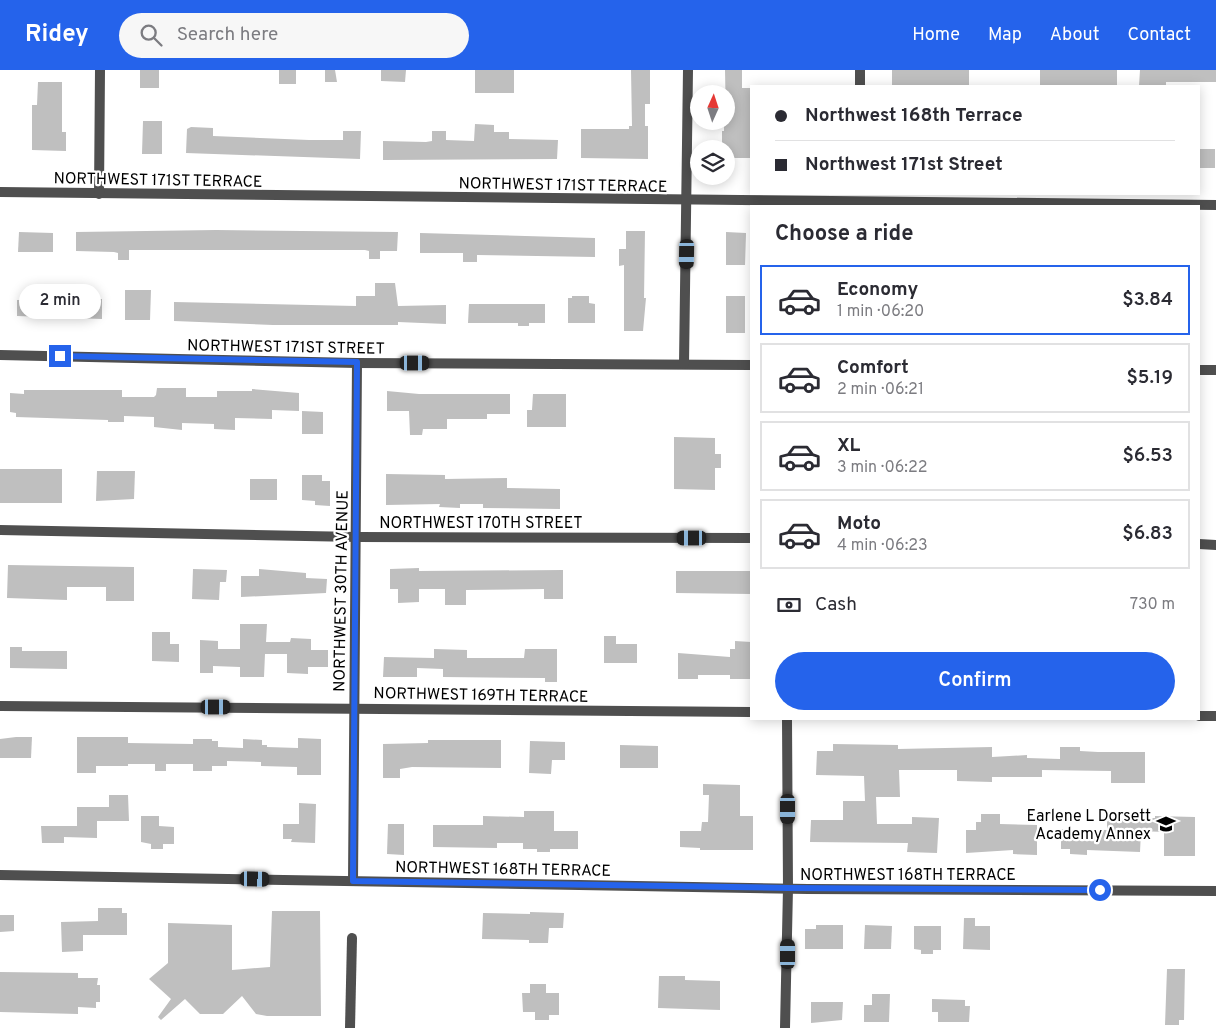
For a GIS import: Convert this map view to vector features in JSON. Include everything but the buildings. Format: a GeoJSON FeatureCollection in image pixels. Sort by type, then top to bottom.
{"type":"FeatureCollection","features":[{"type":"Feature","properties":{"kind":"street"},"geometry":{"type":"LineString","coordinates":[[99,194],[100,70]]}},
{"type":"Feature","properties":{"kind":"street"},"geometry":{"type":"LineString","coordinates":[[684,364],[688,200],[688,70]]}},
{"type":"Feature","properties":{"kind":"street"},"geometry":{"type":"LineString","coordinates":[[860,70],[860,85]]}},
{"type":"Feature","properties":{"kind":"street","name":"NORTHWEST 171ST TERRACE"},"geometry":{"type":"LineString","coordinates":[[0,192],[688,200],[860,197],[1216,205]]}},
{"type":"Feature","properties":{"kind":"street","name":"NORTHWEST 171ST STREET"},"geometry":{"type":"LineString","coordinates":[[0,355],[357,362],[750,365]]}},
{"type":"Feature","properties":{"kind":"street","name":"NORTHWEST 30TH AVENUE"},"geometry":{"type":"LineString","coordinates":[[353,881],[357,362]]}},
{"type":"Feature","properties":{"kind":"street"},"geometry":{"type":"LineString","coordinates":[[1200,370],[1216,370]]}},
{"type":"Feature","properties":{"kind":"street","name":"NORTHWEST 170TH STREET"},"geometry":{"type":"LineString","coordinates":[[0,530],[356,537],[750,538]]}},
{"type":"Feature","properties":{"kind":"street"},"geometry":{"type":"LineString","coordinates":[[1200,544],[1216,545]]}},
{"type":"Feature","properties":{"kind":"street","name":"NORTHWEST 169TH TERRACE"},"geometry":{"type":"LineString","coordinates":[[0,706],[750,712]]}},
{"type":"Feature","properties":{"kind":"street"},"geometry":{"type":"LineString","coordinates":[[1200,716],[1216,716]]}},
{"type":"Feature","properties":{"kind":"street"},"geometry":{"type":"LineString","coordinates":[[785,1028],[788,888],[787,720]]}},
{"type":"Feature","properties":{"kind":"street","name":"NORTHWEST 168TH TERRACE"},"geometry":{"type":"LineString","coordinates":[[0,875],[788,888],[1216,891]]}},
{"type":"Feature","properties":{"kind":"street"},"geometry":{"type":"LineString","coordinates":[[350,1028],[352,938]]}},
{"type":"Feature","properties":{"kind":"place","name":"Earlene L Dorsett Academy Annex"},"geometry":{"type":"Point","coordinates":[1166,824]}},
{"type":"Feature","properties":{"kind":"route"},"geometry":{"type":"LineString","coordinates":[[60,356],[357,362],[353,881],[788,888],[1100,890]]}}]}
